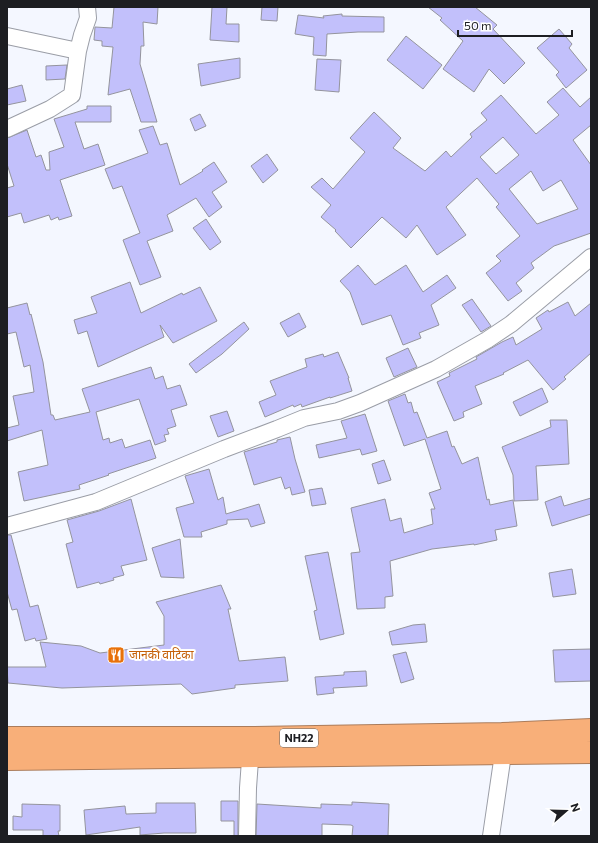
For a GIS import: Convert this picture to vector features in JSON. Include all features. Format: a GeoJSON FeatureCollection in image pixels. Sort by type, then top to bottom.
{"type":"FeatureCollection","features":[{"type":"Feature","properties":{"kind":"highway","name":"NH22"},"geometry":{"type":"LineString","coordinates":[[7,738],[390,754],[503,744],[591,730]]}},
{"type":"Feature","properties":{"kind":"highway","name":"NH22"},"geometry":{"type":"LineString","coordinates":[[503,744],[591,752]]}},
{"type":"Feature","properties":{"kind":"highway","name":"NH22"},"geometry":{"type":"LineString","coordinates":[[7,759],[251,747]]}},
{"type":"Feature","properties":{"kind":"street"},"geometry":{"type":"LineString","coordinates":[[7,129],[50,109],[72,95],[78,51],[88,18],[87,7]]}},
{"type":"Feature","properties":{"kind":"street"},"geometry":{"type":"LineString","coordinates":[[7,36],[78,51]]}},
{"type":"Feature","properties":{"kind":"street"},"geometry":{"type":"LineString","coordinates":[[7,526],[96,502],[224,449],[304,418],[338,411],[360,403],[436,369],[512,324],[591,257]]}},
{"type":"Feature","properties":{"kind":"street"},"geometry":{"type":"LineString","coordinates":[[491,836],[503,744]]}},
{"type":"Feature","properties":{"kind":"street"},"geometry":{"type":"LineString","coordinates":[[247,836],[251,747]]}},
{"type":"Feature","properties":{"kind":"building"},"geometry":{"type":"Polygon","coordinates":[[[114,7],[158,7],[157,24],[143,22],[144,46],[141,46],[140,64],[157,122],[141,122],[130,89],[108,95],[113,47],[102,46],[102,41],[94,40],[95,27],[112,28],[114,7]]]}},
{"type":"Feature","properties":{"kind":"building"},"geometry":{"type":"Polygon","coordinates":[[[212,7],[227,7],[226,24],[239,24],[239,42],[210,40],[212,7]]]}},
{"type":"Feature","properties":{"kind":"building"},"geometry":{"type":"Polygon","coordinates":[[[262,7],[278,7],[277,21],[261,20],[262,7]]]}},
{"type":"Feature","properties":{"kind":"building"},"geometry":{"type":"Polygon","coordinates":[[[428,7],[475,7],[497,25],[493,29],[525,63],[504,84],[489,69],[474,92],[443,69],[463,41],[440,20],[442,18],[428,7]]]}},
{"type":"Feature","properties":{"kind":"building"},"geometry":{"type":"Polygon","coordinates":[[[342,14],[342,16],[384,17],[384,32],[327,34],[326,56],[313,55],[314,37],[295,34],[298,15],[324,18],[323,16],[342,14]]]}},
{"type":"Feature","properties":{"kind":"building"},"geometry":{"type":"Polygon","coordinates":[[[559,29],[572,44],[569,48],[587,70],[566,88],[556,75],[559,72],[537,48],[559,29]]]}},
{"type":"Feature","properties":{"kind":"building"},"geometry":{"type":"Polygon","coordinates":[[[406,36],[442,65],[423,89],[387,60],[406,36]]]}},
{"type":"Feature","properties":{"kind":"building"},"geometry":{"type":"Polygon","coordinates":[[[240,58],[240,78],[201,86],[198,64],[240,58]]]}},
{"type":"Feature","properties":{"kind":"building"},"geometry":{"type":"Polygon","coordinates":[[[317,59],[341,60],[339,92],[315,90],[317,59]]]}},
{"type":"Feature","properties":{"kind":"building"},"geometry":{"type":"Polygon","coordinates":[[[67,65],[65,79],[46,80],[46,66],[67,65]]]}},
{"type":"Feature","properties":{"kind":"building"},"geometry":{"type":"Polygon","coordinates":[[[22,85],[26,101],[7,105],[7,89],[22,85]]]}},
{"type":"Feature","properties":{"kind":"building"},"geometry":{"type":"Polygon","coordinates":[[[563,88],[580,107],[591,97],[591,125],[573,140],[591,165],[591,233],[554,246],[531,263],[534,268],[516,283],[522,291],[508,301],[486,273],[501,261],[496,256],[520,236],[496,207],[499,204],[477,178],[446,207],[466,235],[437,255],[417,225],[406,238],[382,217],[351,248],[335,231],[336,230],[321,217],[331,205],[311,187],[322,178],[333,189],[365,152],[350,138],[374,112],[401,138],[393,148],[425,171],[446,151],[451,157],[472,137],[470,134],[487,120],[481,113],[501,95],[536,134],[559,115],[547,102],[563,88]],[[503,137],[480,157],[496,174],[519,155],[503,137]],[[531,171],[509,189],[537,224],[578,209],[561,180],[543,191],[531,171]]]}},
{"type":"Feature","properties":{"kind":"building"},"geometry":{"type":"Polygon","coordinates":[[[87,106],[111,106],[111,122],[75,122],[84,149],[98,144],[105,165],[60,180],[72,216],[59,220],[58,217],[51,220],[49,215],[24,223],[21,213],[7,217],[7,188],[14,186],[7,164],[7,138],[27,130],[36,157],[41,155],[46,170],[50,170],[49,152],[64,147],[54,119],[87,109],[87,106]]]}},
{"type":"Feature","properties":{"kind":"building"},"geometry":{"type":"Polygon","coordinates":[[[200,114],[206,126],[195,131],[190,119],[200,114]]]}},
{"type":"Feature","properties":{"kind":"building"},"geometry":{"type":"Polygon","coordinates":[[[153,126],[160,145],[167,143],[180,185],[203,171],[202,170],[214,162],[227,182],[212,192],[222,207],[209,217],[196,198],[167,215],[173,231],[147,241],[161,277],[140,285],[123,240],[140,233],[122,186],[113,189],[105,169],[148,153],[139,130],[153,126]]]}},
{"type":"Feature","properties":{"kind":"building"},"geometry":{"type":"Polygon","coordinates":[[[267,154],[278,170],[263,183],[251,166],[267,154]]]}},
{"type":"Feature","properties":{"kind":"building"},"geometry":{"type":"Polygon","coordinates":[[[206,219],[221,242],[210,250],[193,228],[206,219]]]}},
{"type":"Feature","properties":{"kind":"building"},"geometry":{"type":"Polygon","coordinates":[[[358,265],[375,285],[406,265],[423,292],[447,275],[456,288],[431,305],[439,325],[419,333],[421,338],[403,345],[391,315],[362,325],[350,292],[340,281],[358,265]]]}},
{"type":"Feature","properties":{"kind":"building"},"geometry":{"type":"Polygon","coordinates":[[[130,282],[141,313],[182,293],[183,295],[200,287],[217,321],[173,343],[160,325],[164,337],[98,367],[87,331],[78,334],[74,320],[97,313],[91,297],[130,282]]]}},
{"type":"Feature","properties":{"kind":"building"},"geometry":{"type":"Polygon","coordinates":[[[472,299],[491,326],[481,332],[462,305],[472,299]]]}},
{"type":"Feature","properties":{"kind":"building"},"geometry":{"type":"Polygon","coordinates":[[[568,302],[575,316],[591,303],[591,353],[564,377],[566,379],[553,390],[528,360],[503,373],[504,374],[475,386],[482,404],[463,412],[464,417],[454,421],[437,382],[450,376],[449,373],[477,359],[476,357],[502,342],[513,337],[516,345],[542,329],[536,318],[548,310],[549,312],[568,302]]]}},
{"type":"Feature","properties":{"kind":"building"},"geometry":{"type":"Polygon","coordinates":[[[27,303],[43,362],[51,415],[53,415],[55,420],[90,412],[82,389],[151,367],[155,379],[163,376],[167,389],[180,385],[187,405],[171,410],[176,426],[167,429],[169,434],[164,435],[166,441],[155,445],[139,399],[96,412],[103,440],[109,438],[110,443],[122,439],[125,448],[150,440],[156,458],[79,485],[80,489],[24,501],[18,472],[48,465],[42,430],[7,441],[7,428],[19,425],[13,396],[34,392],[30,365],[24,367],[16,332],[7,334],[7,308],[27,303]]]}},
{"type":"Feature","properties":{"kind":"building"},"geometry":{"type":"Polygon","coordinates":[[[299,313],[306,327],[288,337],[280,323],[299,313]]]}},
{"type":"Feature","properties":{"kind":"building"},"geometry":{"type":"Polygon","coordinates":[[[244,322],[249,329],[222,354],[196,373],[189,364],[244,322]]]}},
{"type":"Feature","properties":{"kind":"building"},"geometry":{"type":"Polygon","coordinates":[[[408,348],[417,367],[394,377],[386,358],[408,348]]]}},
{"type":"Feature","properties":{"kind":"building"},"geometry":{"type":"Polygon","coordinates":[[[338,352],[349,378],[352,391],[302,407],[301,404],[294,407],[293,405],[265,417],[259,402],[276,395],[270,381],[307,367],[305,359],[323,354],[324,357],[338,352]]]}},
{"type":"Feature","properties":{"kind":"building"},"geometry":{"type":"Polygon","coordinates":[[[542,388],[548,402],[520,416],[513,402],[542,388]]]}},
{"type":"Feature","properties":{"kind":"building"},"geometry":{"type":"Polygon","coordinates":[[[405,394],[408,403],[411,402],[414,413],[417,412],[427,438],[447,431],[452,447],[454,446],[462,464],[478,457],[487,500],[489,499],[490,505],[513,500],[517,526],[495,530],[497,540],[474,545],[432,549],[390,561],[393,596],[385,597],[385,608],[357,609],[351,553],[360,552],[351,508],[385,499],[390,521],[401,518],[404,533],[433,524],[431,509],[435,509],[429,493],[441,489],[425,439],[404,446],[388,401],[405,394]]]}},
{"type":"Feature","properties":{"kind":"building"},"geometry":{"type":"Polygon","coordinates":[[[227,411],[234,431],[218,437],[210,416],[227,411]]]}},
{"type":"Feature","properties":{"kind":"building"},"geometry":{"type":"Polygon","coordinates":[[[365,414],[377,451],[362,455],[360,449],[319,458],[316,445],[347,438],[341,421],[365,414]]]}},
{"type":"Feature","properties":{"kind":"building"},"geometry":{"type":"Polygon","coordinates":[[[550,420],[567,420],[569,464],[536,466],[538,500],[514,501],[513,475],[502,447],[551,427],[550,420]]]}},
{"type":"Feature","properties":{"kind":"building"},"geometry":{"type":"Polygon","coordinates":[[[290,437],[305,492],[292,495],[290,487],[285,489],[281,477],[254,485],[244,452],[290,437]]]}},
{"type":"Feature","properties":{"kind":"building"},"geometry":{"type":"Polygon","coordinates":[[[384,460],[391,480],[378,484],[372,464],[384,460]]]}},
{"type":"Feature","properties":{"kind":"building"},"geometry":{"type":"Polygon","coordinates":[[[209,469],[218,500],[223,497],[226,514],[259,504],[265,523],[251,527],[248,519],[227,520],[227,524],[201,532],[202,537],[184,537],[176,508],[194,503],[185,476],[209,469]]]}},
{"type":"Feature","properties":{"kind":"building"},"geometry":{"type":"Polygon","coordinates":[[[322,488],[326,504],[312,506],[309,490],[322,488]]]}},
{"type":"Feature","properties":{"kind":"building"},"geometry":{"type":"Polygon","coordinates":[[[561,496],[564,506],[591,498],[591,514],[552,526],[545,502],[561,496]]]}},
{"type":"Feature","properties":{"kind":"building"},"geometry":{"type":"Polygon","coordinates":[[[131,499],[147,560],[121,566],[124,575],[113,578],[114,580],[100,584],[99,582],[77,588],[66,544],[73,542],[67,520],[99,511],[131,499]]]}},
{"type":"Feature","properties":{"kind":"building"},"geometry":{"type":"Polygon","coordinates":[[[7,535],[11,535],[30,607],[38,605],[47,639],[36,641],[35,638],[25,641],[17,609],[12,610],[7,592],[7,535]]]}},
{"type":"Feature","properties":{"kind":"building"},"geometry":{"type":"Polygon","coordinates":[[[180,539],[184,578],[161,577],[152,548],[180,539]]]}},
{"type":"Feature","properties":{"kind":"building"},"geometry":{"type":"Polygon","coordinates":[[[328,552],[344,634],[320,640],[314,611],[317,610],[305,556],[328,552]]]}},
{"type":"Feature","properties":{"kind":"building"},"geometry":{"type":"Polygon","coordinates":[[[572,569],[576,594],[553,597],[549,573],[572,569]]]}},
{"type":"Feature","properties":{"kind":"building"},"geometry":{"type":"Polygon","coordinates":[[[221,585],[231,609],[228,609],[239,661],[285,657],[288,681],[235,685],[235,688],[192,694],[181,684],[62,688],[8,683],[7,667],[46,667],[40,642],[81,646],[100,653],[164,645],[164,616],[156,602],[221,585]]]}},
{"type":"Feature","properties":{"kind":"building"},"geometry":{"type":"Polygon","coordinates":[[[425,624],[427,642],[392,645],[389,632],[413,625],[425,624]]]}},
{"type":"Feature","properties":{"kind":"building"},"geometry":{"type":"Polygon","coordinates":[[[591,649],[591,681],[555,682],[553,650],[591,649]]]}},
{"type":"Feature","properties":{"kind":"building"},"geometry":{"type":"Polygon","coordinates":[[[406,652],[414,679],[401,683],[393,655],[406,652]]]}},
{"type":"Feature","properties":{"kind":"building"},"geometry":{"type":"Polygon","coordinates":[[[366,671],[367,686],[333,688],[334,693],[317,695],[315,677],[344,675],[344,672],[366,671]]]}},
{"type":"Feature","properties":{"kind":"building"},"geometry":{"type":"Polygon","coordinates":[[[221,801],[238,801],[238,836],[234,836],[234,821],[221,821],[221,801]]]}},
{"type":"Feature","properties":{"kind":"building"},"geometry":{"type":"Polygon","coordinates":[[[352,802],[389,804],[388,836],[352,836],[353,826],[351,825],[322,824],[322,836],[256,836],[257,804],[321,808],[321,804],[352,805],[352,802]]]}},
{"type":"Feature","properties":{"kind":"building"},"geometry":{"type":"Polygon","coordinates":[[[156,803],[195,803],[196,833],[140,835],[140,827],[86,835],[84,810],[125,806],[126,814],[156,813],[156,803]]]}},
{"type":"Feature","properties":{"kind":"building"},"geometry":{"type":"Polygon","coordinates":[[[22,804],[60,805],[59,836],[43,836],[43,830],[13,830],[13,816],[22,817],[22,804]]]}},
{"type":"Feature","properties":{"kind":"place","name":"जानकी वाटिका"},"geometry":{"type":"Point","coordinates":[116,655]}}]}
